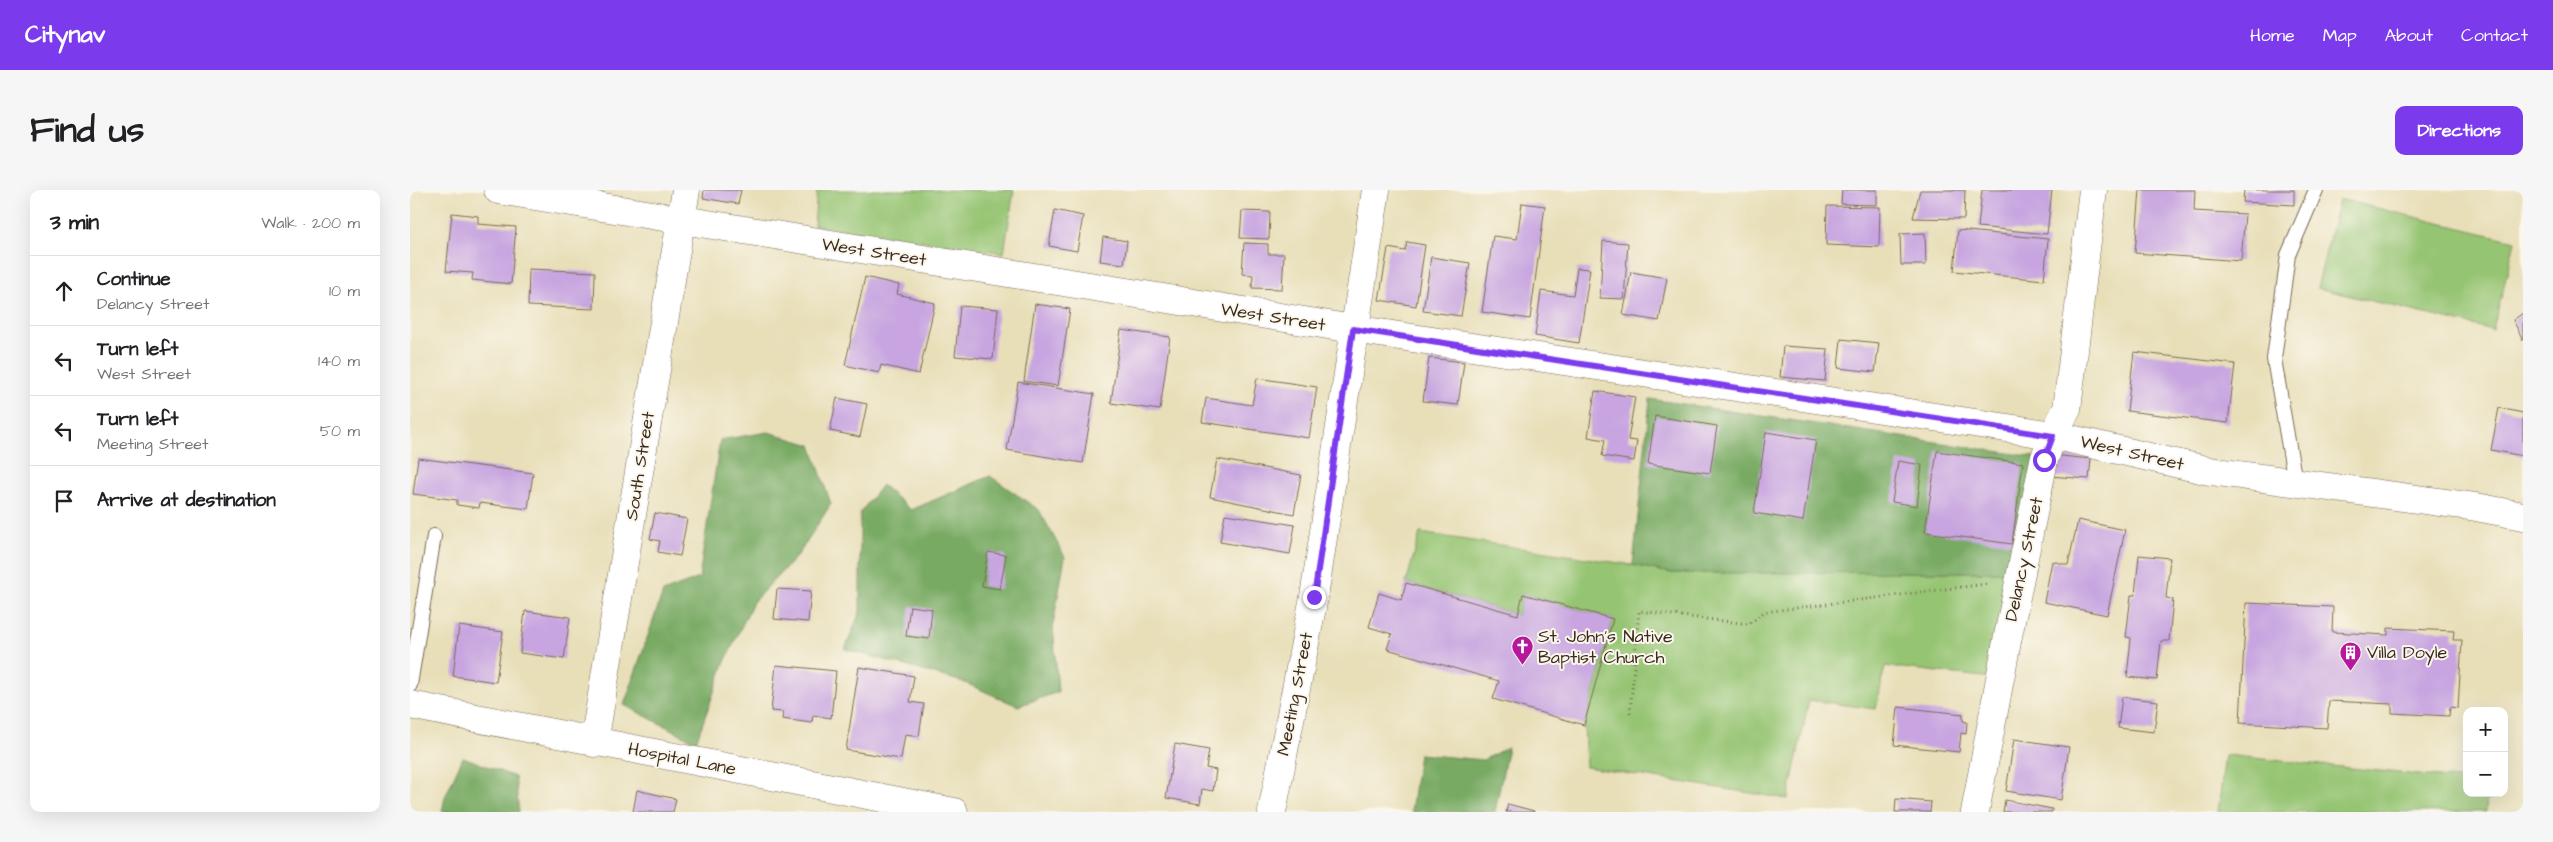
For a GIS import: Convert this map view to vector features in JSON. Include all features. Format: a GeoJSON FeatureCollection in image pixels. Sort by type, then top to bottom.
{"type":"FeatureCollection","features":[{"type":"Feature","properties":{"kind":"street","name":"West Street"},"geometry":{"type":"LineString","coordinates":[[498,190],[681,222],[1353,329],[2053,436],[2210,471],[2476,507],[2523,516]]}},
{"type":"Feature","properties":{"kind":"street","name":"South Street"},"geometry":{"type":"LineString","coordinates":[[594,743],[686,190]]}},
{"type":"Feature","properties":{"kind":"street","name":"Meeting Street"},"geometry":{"type":"LineString","coordinates":[[1272,812],[1314,597],[1353,329],[1376,190]]}},
{"type":"Feature","properties":{"kind":"street","name":"Delancy Street"},"geometry":{"type":"LineString","coordinates":[[1975,812],[2044,460],[2053,436],[2068,409],[2093,190]]}},
{"type":"Feature","properties":{"kind":"street","name":"Hospital Lane"},"geometry":{"type":"LineString","coordinates":[[410,706],[954,812]]}},
{"type":"Feature","properties":{"kind":"lane"},"geometry":{"type":"LineString","coordinates":[[2295,482],[2274,359],[2288,255],[2316,190]]}},
{"type":"Feature","properties":{"kind":"lane"},"geometry":{"type":"LineString","coordinates":[[410,685],[434,536]]}},
{"type":"Feature","properties":{"kind":"path"},"geometry":{"type":"LineString","coordinates":[[1630,713],[1639,611],[1749,624],[1764,612],[2021,580]]}},
{"type":"Feature","properties":{"kind":"green space"},"geometry":{"type":"Polygon","coordinates":[[[817,190],[1014,190],[1004,253],[814,225],[817,190]]]}},
{"type":"Feature","properties":{"kind":"green space"},"geometry":{"type":"Polygon","coordinates":[[[2339,199],[2515,241],[2493,330],[2317,288],[2339,199]]]}},
{"type":"Feature","properties":{"kind":"green space"},"geometry":{"type":"Polygon","coordinates":[[[1650,399],[2035,457],[2015,572],[1671,573],[1633,565],[1650,399]]]}},
{"type":"Feature","properties":{"kind":"green space"},"geometry":{"type":"Polygon","coordinates":[[[768,432],[811,445],[831,504],[798,555],[753,602],[724,664],[696,742],[624,705],[663,592],[699,578],[720,440],[768,432]]]}},
{"type":"Feature","properties":{"kind":"green space"},"geometry":{"type":"Polygon","coordinates":[[[990,476],[1039,510],[1065,557],[1053,625],[1058,692],[1018,706],[963,682],[845,649],[860,612],[860,513],[882,485],[911,510],[990,476]]]}},
{"type":"Feature","properties":{"kind":"green space"},"geometry":{"type":"Polygon","coordinates":[[[1420,533],[1633,565],[1671,573],[2015,572],[1992,678],[1885,666],[1876,709],[1809,700],[1788,799],[1586,767],[1584,725],[1613,619],[1523,594],[1518,615],[1406,583],[1420,533]]]}},
{"type":"Feature","properties":{"kind":"green space"},"geometry":{"type":"Polygon","coordinates":[[[1508,747],[1495,812],[1411,812],[1419,754],[1483,760],[1508,747]]]}},
{"type":"Feature","properties":{"kind":"green space"},"geometry":{"type":"Polygon","coordinates":[[[2225,755],[2463,780],[2463,797],[2487,797],[2486,812],[2218,812],[2225,755]]]}},
{"type":"Feature","properties":{"kind":"green space"},"geometry":{"type":"Polygon","coordinates":[[[463,757],[515,777],[519,812],[442,812],[445,797],[463,757]]]}},
{"type":"Feature","properties":{"kind":"building"},"geometry":{"type":"Polygon","coordinates":[[[704,190],[741,190],[738,204],[703,198],[704,190]]]}},
{"type":"Feature","properties":{"kind":"building"},"geometry":{"type":"Polygon","coordinates":[[[1842,190],[1877,190],[1877,205],[1841,204],[1842,190]]]}},
{"type":"Feature","properties":{"kind":"building"},"geometry":{"type":"Polygon","coordinates":[[[1920,190],[1965,190],[1964,219],[1913,218],[1920,190]]]}},
{"type":"Feature","properties":{"kind":"building"},"geometry":{"type":"Polygon","coordinates":[[[1982,190],[2052,190],[2047,234],[1978,227],[1982,190]]]}},
{"type":"Feature","properties":{"kind":"building"},"geometry":{"type":"Polygon","coordinates":[[[2140,190],[2195,190],[2194,211],[2245,214],[2241,261],[2135,253],[2140,190]]]}},
{"type":"Feature","properties":{"kind":"building"},"geometry":{"type":"Polygon","coordinates":[[[2244,190],[2294,190],[2294,205],[2243,202],[2244,190]]]}},
{"type":"Feature","properties":{"kind":"building"},"geometry":{"type":"Polygon","coordinates":[[[1522,203],[1545,206],[1530,319],[1482,312],[1493,236],[1517,239],[1522,203]]]}},
{"type":"Feature","properties":{"kind":"building"},"geometry":{"type":"Polygon","coordinates":[[[1827,206],[1880,207],[1879,247],[1826,245],[1827,206]]]}},
{"type":"Feature","properties":{"kind":"building"},"geometry":{"type":"Polygon","coordinates":[[[1055,210],[1083,216],[1077,251],[1049,246],[1055,210]]]}},
{"type":"Feature","properties":{"kind":"building"},"geometry":{"type":"Polygon","coordinates":[[[1242,211],[1270,212],[1269,239],[1240,238],[1242,211]]]}},
{"type":"Feature","properties":{"kind":"building"},"geometry":{"type":"Polygon","coordinates":[[[452,213],[478,216],[478,224],[516,227],[511,284],[472,280],[473,273],[446,271],[452,213]]]}},
{"type":"Feature","properties":{"kind":"building"},"geometry":{"type":"Polygon","coordinates":[[[1958,230],[2048,239],[2044,280],[1954,271],[1958,230]]]}},
{"type":"Feature","properties":{"kind":"building"},"geometry":{"type":"Polygon","coordinates":[[[1925,233],[1926,265],[1901,265],[1900,234],[1925,233]]]}},
{"type":"Feature","properties":{"kind":"building"},"geometry":{"type":"Polygon","coordinates":[[[1103,237],[1127,241],[1124,264],[1100,261],[1103,237]]]}},
{"type":"Feature","properties":{"kind":"building"},"geometry":{"type":"Polygon","coordinates":[[[1603,241],[1628,243],[1624,299],[1600,298],[1603,241]]]}},
{"type":"Feature","properties":{"kind":"building"},"geometry":{"type":"Polygon","coordinates":[[[1407,242],[1425,245],[1416,306],[1379,300],[1388,248],[1405,251],[1407,242]]]}},
{"type":"Feature","properties":{"kind":"building"},"geometry":{"type":"Polygon","coordinates":[[[1244,243],[1268,244],[1268,254],[1284,254],[1282,289],[1252,288],[1253,275],[1242,274],[1244,243]]]}},
{"type":"Feature","properties":{"kind":"building"},"geometry":{"type":"Polygon","coordinates":[[[1431,257],[1470,263],[1461,316],[1423,311],[1431,257]]]}},
{"type":"Feature","properties":{"kind":"building"},"geometry":{"type":"Polygon","coordinates":[[[1577,268],[1590,269],[1579,343],[1535,336],[1541,291],[1573,295],[1577,268]]]}},
{"type":"Feature","properties":{"kind":"building"},"geometry":{"type":"Polygon","coordinates":[[[529,269],[595,272],[594,309],[528,306],[529,269]]]}},
{"type":"Feature","properties":{"kind":"building"},"geometry":{"type":"Polygon","coordinates":[[[1631,272],[1667,278],[1659,321],[1623,315],[1631,272]]]}},
{"type":"Feature","properties":{"kind":"building"},"geometry":{"type":"Polygon","coordinates":[[[865,277],[899,285],[897,294],[935,303],[919,374],[881,365],[879,373],[845,365],[865,277]]]}},
{"type":"Feature","properties":{"kind":"building"},"geometry":{"type":"Polygon","coordinates":[[[1035,304],[1070,309],[1058,386],[1024,381],[1035,304]]]}},
{"type":"Feature","properties":{"kind":"building"},"geometry":{"type":"Polygon","coordinates":[[[960,306],[998,309],[993,359],[955,356],[960,306]]]}},
{"type":"Feature","properties":{"kind":"building"},"geometry":{"type":"Polygon","coordinates":[[[2523,313],[2523,340],[2513,320],[2523,313]]]}},
{"type":"Feature","properties":{"kind":"building"},"geometry":{"type":"Polygon","coordinates":[[[1121,330],[1170,337],[1160,410],[1111,403],[1121,330]]]}},
{"type":"Feature","properties":{"kind":"building"},"geometry":{"type":"Polygon","coordinates":[[[1841,339],[1879,343],[1875,372],[1838,368],[1841,339]]]}},
{"type":"Feature","properties":{"kind":"building"},"geometry":{"type":"Polygon","coordinates":[[[1783,346],[1828,349],[1825,381],[1780,377],[1783,346]]]}},
{"type":"Feature","properties":{"kind":"building"},"geometry":{"type":"Polygon","coordinates":[[[2134,352],[2235,364],[2228,423],[2127,411],[2134,352]]]}},
{"type":"Feature","properties":{"kind":"building"},"geometry":{"type":"Polygon","coordinates":[[[1429,358],[1464,362],[1458,405],[1423,401],[1429,358]]]}},
{"type":"Feature","properties":{"kind":"building"},"geometry":{"type":"Polygon","coordinates":[[[1257,378],[1317,387],[1309,438],[1202,422],[1206,398],[1252,405],[1257,378]]]}},
{"type":"Feature","properties":{"kind":"building"},"geometry":{"type":"Polygon","coordinates":[[[1018,382],[1094,394],[1083,463],[1007,450],[1018,382]]]}},
{"type":"Feature","properties":{"kind":"building"},"geometry":{"type":"Polygon","coordinates":[[[1595,391],[1635,397],[1628,440],[1637,441],[1634,461],[1602,456],[1605,440],[1588,437],[1595,391]]]}},
{"type":"Feature","properties":{"kind":"building"},"geometry":{"type":"Polygon","coordinates":[[[837,398],[867,404],[860,437],[830,431],[837,398]]]}},
{"type":"Feature","properties":{"kind":"building"},"geometry":{"type":"Polygon","coordinates":[[[2499,408],[2523,413],[2523,456],[2491,450],[2499,408]]]}},
{"type":"Feature","properties":{"kind":"building"},"geometry":{"type":"Polygon","coordinates":[[[1655,416],[1717,426],[1710,473],[1648,464],[1655,416]]]}},
{"type":"Feature","properties":{"kind":"building"},"geometry":{"type":"Polygon","coordinates":[[[1766,432],[1816,440],[1803,521],[1754,513],[1766,432]]]}},
{"type":"Feature","properties":{"kind":"building"},"geometry":{"type":"Polygon","coordinates":[[[1937,451],[2023,463],[2012,544],[1925,532],[1937,451]]]}},
{"type":"Feature","properties":{"kind":"building"},"geometry":{"type":"Polygon","coordinates":[[[2051,455],[2091,459],[2089,479],[2049,476],[2051,455]]]}},
{"type":"Feature","properties":{"kind":"building"},"geometry":{"type":"Polygon","coordinates":[[[418,458],[533,473],[528,509],[480,503],[479,508],[457,505],[457,500],[413,494],[418,458]]]}},
{"type":"Feature","properties":{"kind":"building"},"geometry":{"type":"Polygon","coordinates":[[[1217,459],[1301,475],[1294,514],[1210,497],[1217,459]]]}},
{"type":"Feature","properties":{"kind":"building"},"geometry":{"type":"Polygon","coordinates":[[[1898,461],[1922,465],[1917,506],[1892,502],[1898,461]]]}},
{"type":"Feature","properties":{"kind":"building"},"geometry":{"type":"Polygon","coordinates":[[[655,513],[687,519],[680,556],[658,552],[660,541],[650,539],[655,513]]]}},
{"type":"Feature","properties":{"kind":"building"},"geometry":{"type":"Polygon","coordinates":[[[1225,514],[1295,525],[1290,554],[1220,542],[1225,514]]]}},
{"type":"Feature","properties":{"kind":"building"},"geometry":{"type":"Polygon","coordinates":[[[2078,520],[2125,530],[2107,615],[2044,602],[2052,561],[2068,565],[2078,520]]]}},
{"type":"Feature","properties":{"kind":"building"},"geometry":{"type":"Polygon","coordinates":[[[988,552],[1006,555],[1000,589],[982,586],[988,552]]]}},
{"type":"Feature","properties":{"kind":"building"},"geometry":{"type":"Polygon","coordinates":[[[2139,555],[2170,558],[2166,598],[2173,599],[2169,641],[2161,641],[2157,680],[2127,677],[2131,638],[2126,637],[2131,595],[2135,595],[2139,555]]]}},
{"type":"Feature","properties":{"kind":"building","name":"St. John's Native Baptist Church"},"geometry":{"type":"Polygon","coordinates":[[[1406,583],[1518,615],[1523,594],[1613,619],[1584,725],[1493,699],[1499,681],[1387,649],[1392,634],[1369,627],[1379,593],[1401,600],[1406,583]]]}},
{"type":"Feature","properties":{"kind":"building"},"geometry":{"type":"Polygon","coordinates":[[[777,589],[811,591],[808,622],[774,619],[777,589]]]}},
{"type":"Feature","properties":{"kind":"building","name":"Villa Doyle"},"geometry":{"type":"Polygon","coordinates":[[[2246,603],[2333,607],[2332,632],[2388,635],[2388,628],[2454,631],[2453,640],[2462,640],[2458,708],[2450,707],[2449,716],[2392,713],[2392,704],[2329,701],[2327,728],[2240,723],[2246,603]]]}},
{"type":"Feature","properties":{"kind":"building"},"geometry":{"type":"Polygon","coordinates":[[[910,606],[932,609],[929,639],[906,636],[910,606]]]}},
{"type":"Feature","properties":{"kind":"building"},"geometry":{"type":"Polygon","coordinates":[[[525,611],[570,617],[564,659],[520,653],[525,611]]]}},
{"type":"Feature","properties":{"kind":"building"},"geometry":{"type":"Polygon","coordinates":[[[459,626],[503,632],[496,682],[453,676],[459,626]]]}},
{"type":"Feature","properties":{"kind":"building"},"geometry":{"type":"Polygon","coordinates":[[[776,665],[836,671],[831,718],[813,715],[812,723],[782,719],[783,712],[771,711],[776,665]]]}},
{"type":"Feature","properties":{"kind":"building"},"geometry":{"type":"Polygon","coordinates":[[[859,667],[914,676],[910,702],[924,704],[919,736],[905,734],[901,759],[846,750],[859,667]]]}},
{"type":"Feature","properties":{"kind":"building"},"geometry":{"type":"Polygon","coordinates":[[[2122,697],[2158,701],[2154,732],[2118,728],[2122,697]]]}},
{"type":"Feature","properties":{"kind":"building"},"geometry":{"type":"Polygon","coordinates":[[[1898,707],[1963,714],[1963,721],[1967,722],[1966,734],[1961,733],[1959,752],[1894,745],[1898,707]]]}},
{"type":"Feature","properties":{"kind":"building"},"geometry":{"type":"Polygon","coordinates":[[[2014,739],[2069,747],[2061,800],[2006,791],[2014,739]]]}},
{"type":"Feature","properties":{"kind":"building"},"geometry":{"type":"Polygon","coordinates":[[[1175,744],[1209,750],[1206,768],[1216,770],[1213,791],[1202,789],[1200,804],[1166,798],[1175,744]]]}},
{"type":"Feature","properties":{"kind":"building"},"geometry":{"type":"Polygon","coordinates":[[[637,790],[676,799],[673,812],[633,812],[637,790]]]}},
{"type":"Feature","properties":{"kind":"building"},"geometry":{"type":"Polygon","coordinates":[[[1896,799],[1931,802],[1930,812],[1895,812],[1896,799]]]}},
{"type":"Feature","properties":{"kind":"building"},"geometry":{"type":"Polygon","coordinates":[[[2005,800],[2052,809],[2052,812],[2003,812],[2005,800]]]}},
{"type":"Feature","properties":{"kind":"building"},"geometry":{"type":"Polygon","coordinates":[[[1508,804],[1534,811],[1534,812],[1506,812],[1508,804]]]}},
{"type":"Feature","properties":{"kind":"place","name":"St. John's Native Baptist Church"},"geometry":{"type":"Point","coordinates":[1522,665]}},
{"type":"Feature","properties":{"kind":"place","name":"Villa Doyle"},"geometry":{"type":"Point","coordinates":[2351,671]}},
{"type":"Feature","properties":{"kind":"route"},"geometry":{"type":"LineString","coordinates":[[1314,597],[1353,329],[2053,436],[2044,460]]}}]}
